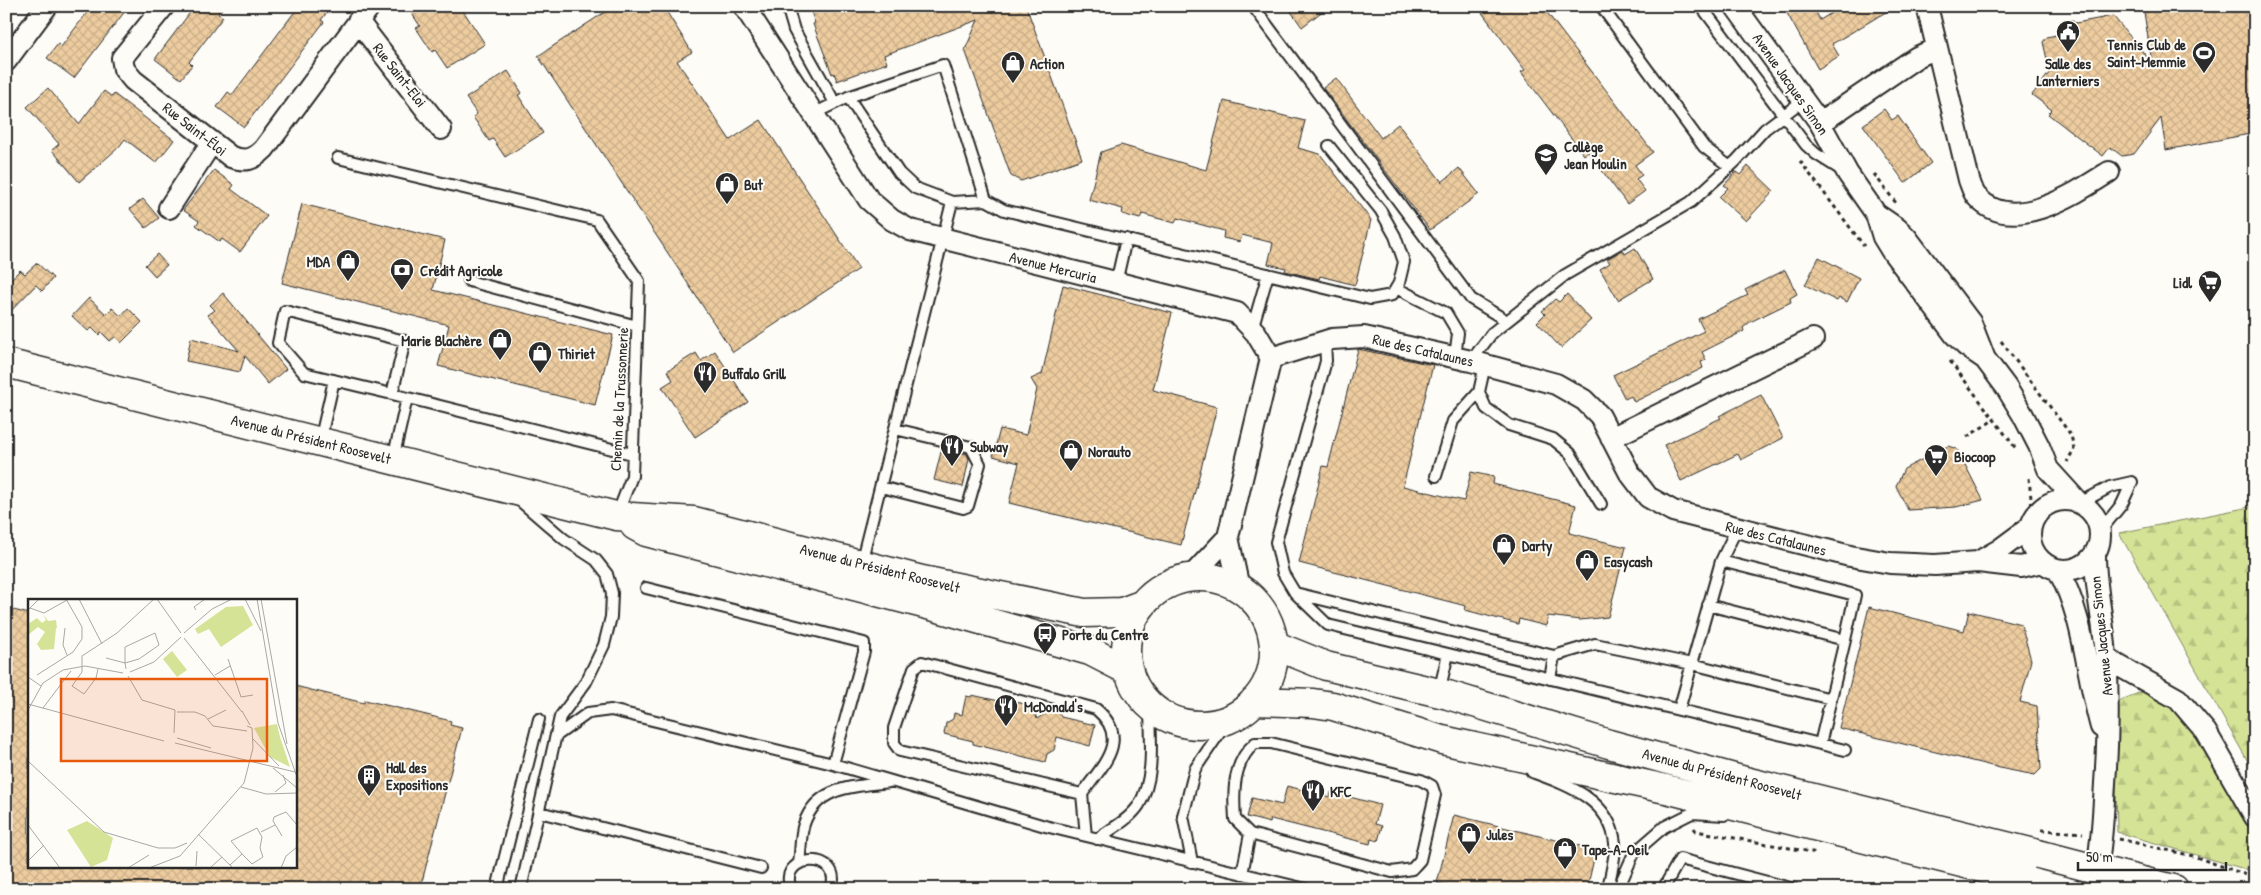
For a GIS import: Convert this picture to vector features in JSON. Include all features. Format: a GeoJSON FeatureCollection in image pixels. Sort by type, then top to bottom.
{"type":"FeatureCollection","features":[{"type":"Feature","properties":{"kind":"main road","name":"Avenue du Président Roosevelt"},"geometry":{"type":"LineString","coordinates":[[6,363],[616,516],[694,520],[922,580],[1084,613],[1122,612],[1143,604]]}},
{"type":"Feature","properties":{"kind":"main road","name":"Avenue du Président Roosevelt"},"geometry":{"type":"LineString","coordinates":[[616,516],[646,532],[936,607],[1090,651],[1129,671]]}},
{"type":"Feature","properties":{"kind":"main road"},"geometry":{"type":"LineString","coordinates":[[1197,577],[1218,579],[1239,588],[1256,603],[1268,622],[1274,644],[1274,661],[1270,676],[1254,702],[1229,719],[1208,725],[1187,724],[1167,718],[1150,705],[1137,690],[1129,671],[1126,643],[1135,615],[1143,604],[1158,590],[1177,581],[1197,577]]}},
{"type":"Feature","properties":{"kind":"main road","name":"Avenue du Président Roosevelt"},"geometry":{"type":"LineString","coordinates":[[1274,644],[1326,666],[1439,692],[1609,744],[2174,889]]}},
{"type":"Feature","properties":{"kind":"main road","name":"Avenue du Président Roosevelt"},"geometry":{"type":"LineString","coordinates":[[1254,702],[1313,703],[1333,706],[1442,740],[1666,788],[2066,889]]}},
{"type":"Feature","properties":{"kind":"street"},"geometry":{"type":"LineString","coordinates":[[6,61],[46,6]]}},
{"type":"Feature","properties":{"kind":"street","name":"Rue Saint-Éloi"},"geometry":{"type":"LineString","coordinates":[[164,6],[122,58],[124,69],[134,80],[231,157],[243,161],[254,159],[264,149],[364,14]]}},
{"type":"Feature","properties":{"kind":"street","name":"Avenue Mercuria"},"geometry":{"type":"LineString","coordinates":[[744,6],[869,200],[892,220],[910,230],[1237,313],[1252,330],[1271,358]]}},
{"type":"Feature","properties":{"kind":"street","name":"Avenue Jacques Simon"},"geometry":{"type":"LineString","coordinates":[[1735,6],[1805,99],[1848,174],[1876,214],[1898,229],[1907,238],[1971,323],[1985,359],[2023,415],[2048,469],[2079,503]]}},
{"type":"Feature","properties":{"kind":"street"},"geometry":{"type":"LineString","coordinates":[[1927,6],[1969,180],[1976,197],[1992,209],[2014,212],[2031,211],[2054,205],[2109,172]]}},
{"type":"Feature","properties":{"kind":"street","name":"Rue Saint-Eloi"},"geometry":{"type":"LineString","coordinates":[[364,14],[441,129]]}},
{"type":"Feature","properties":{"kind":"street"},"geometry":{"type":"LineString","coordinates":[[1820,123],[1917,57],[1937,48]]}},
{"type":"Feature","properties":{"kind":"street"},"geometry":{"type":"LineString","coordinates":[[170,208],[212,142]]}},
{"type":"Feature","properties":{"kind":"street","name":"Rue des Catalaunes"},"geometry":{"type":"LineString","coordinates":[[1271,358],[1325,341],[1364,337],[1470,361],[1556,384],[1584,400],[1600,416],[1629,472],[1648,497],[1673,511],[1850,556],[1890,563],[1935,565],[1978,562],[2021,567],[2050,566]]}},
{"type":"Feature","properties":{"kind":"street"},"geometry":{"type":"LineString","coordinates":[[1611,438],[1813,339]]}},
{"type":"Feature","properties":{"kind":"street"},"geometry":{"type":"LineString","coordinates":[[1239,588],[1228,537],[1271,358]]}},
{"type":"Feature","properties":{"kind":"street"},"geometry":{"type":"LineString","coordinates":[[2033,520],[2053,502],[2063,500],[2079,503],[2090,510],[2100,531],[2099,544],[2095,555],[2078,568],[2068,571],[2050,566],[2031,546],[2033,520],[2048,469]]}},
{"type":"Feature","properties":{"kind":"street","name":"Rue des Catalaunes"},"geometry":{"type":"LineString","coordinates":[[1978,562],[1999,550],[2033,520]]}},
{"type":"Feature","properties":{"kind":"street"},"geometry":{"type":"LineString","coordinates":[[1188,579],[1228,537]]}},
{"type":"Feature","properties":{"kind":"street","name":"Avenue Jacques Simon"},"geometry":{"type":"LineString","coordinates":[[2093,889],[2099,862],[2107,748],[2106,656],[2095,572],[2095,555]]}},
{"type":"Feature","properties":{"kind":"street","name":"Avenue Jacques Simon"},"geometry":{"type":"LineString","coordinates":[[2050,566],[2067,586],[2076,611],[2093,700],[2107,748]]}},
{"type":"Feature","properties":{"kind":"street"},"geometry":{"type":"LineString","coordinates":[[2106,656],[2114,663],[2178,698],[2206,732],[2255,817]]}},
{"type":"Feature","properties":{"kind":"lane"},"geometry":{"type":"LineString","coordinates":[[787,6],[794,30],[835,103]]}},
{"type":"Feature","properties":{"kind":"lane"},"geometry":{"type":"LineString","coordinates":[[1253,6],[1471,299],[1507,321]]}},
{"type":"Feature","properties":{"kind":"lane"},"geometry":{"type":"LineString","coordinates":[[1601,6],[1704,147],[1730,167]]}},
{"type":"Feature","properties":{"kind":"lane"},"geometry":{"type":"LineString","coordinates":[[1701,6],[1783,116],[1816,154],[1848,174]]}},
{"type":"Feature","properties":{"kind":"lane"},"geometry":{"type":"LineString","coordinates":[[813,114],[848,97],[944,65],[986,200]]}},
{"type":"Feature","properties":{"kind":"lane"},"geometry":{"type":"LineString","coordinates":[[848,97],[899,173],[915,188],[952,202],[986,200],[1004,210],[1370,299],[1392,295],[1404,262],[1395,236],[1381,211],[1330,146]]}},
{"type":"Feature","properties":{"kind":"lane"},"geometry":{"type":"LineString","coordinates":[[1470,361],[1492,333],[1565,276],[1691,202],[1730,167],[1765,129],[1805,99]]}},
{"type":"Feature","properties":{"kind":"lane","name":"Chemin de la Trussonnerie"},"geometry":{"type":"LineString","coordinates":[[338,158],[597,220],[639,281],[632,476],[616,516]]}},
{"type":"Feature","properties":{"kind":"lane"},"geometry":{"type":"LineString","coordinates":[[861,564],[952,202]]}},
{"type":"Feature","properties":{"kind":"lane"},"geometry":{"type":"LineString","coordinates":[[1116,283],[1126,239]]}},
{"type":"Feature","properties":{"kind":"lane"},"geometry":{"type":"LineString","coordinates":[[1252,330],[1268,274]]}},
{"type":"Feature","properties":{"kind":"lane"},"geometry":{"type":"LineString","coordinates":[[470,281],[637,326]]}},
{"type":"Feature","properties":{"kind":"lane"},"geometry":{"type":"LineString","coordinates":[[1396,288],[1446,313],[1458,333],[1470,361],[1486,408],[1509,425],[1552,439],[1570,454],[1601,504]]}},
{"type":"Feature","properties":{"kind":"lane"},"geometry":{"type":"LineString","coordinates":[[392,394],[405,341],[285,311],[278,343],[304,373],[632,454]]}},
{"type":"Feature","properties":{"kind":"lane"},"geometry":{"type":"LineString","coordinates":[[1325,341],[1326,361],[1276,542],[1283,573],[1295,592],[1328,625],[1845,750]]}},
{"type":"Feature","properties":{"kind":"lane"},"geometry":{"type":"LineString","coordinates":[[320,441],[334,380]]}},
{"type":"Feature","properties":{"kind":"lane"},"geometry":{"type":"LineString","coordinates":[[1436,476],[1453,421],[1479,392]]}},
{"type":"Feature","properties":{"kind":"lane"},"geometry":{"type":"LineString","coordinates":[[393,460],[407,398]]}},
{"type":"Feature","properties":{"kind":"lane"},"geometry":{"type":"LineString","coordinates":[[880,487],[963,508],[968,506],[980,464],[971,447],[895,429]]}},
{"type":"Feature","properties":{"kind":"lane"},"geometry":{"type":"LineString","coordinates":[[2079,503],[2110,487],[2132,482],[2122,504],[2100,531]]}},
{"type":"Feature","properties":{"kind":"lane"},"geometry":{"type":"LineString","coordinates":[[505,488],[564,539],[596,560],[607,574],[612,592],[611,617],[604,645],[586,682],[560,717],[521,889]]}},
{"type":"Feature","properties":{"kind":"lane"},"geometry":{"type":"LineString","coordinates":[[1679,710],[1721,561],[1737,528]]}},
{"type":"Feature","properties":{"kind":"lane"},"geometry":{"type":"LineString","coordinates":[[1721,561],[1855,596],[1820,744]]}},
{"type":"Feature","properties":{"kind":"lane"},"geometry":{"type":"LineString","coordinates":[[646,588],[864,643],[864,652],[833,764]]}},
{"type":"Feature","properties":{"kind":"lane"},"geometry":{"type":"LineString","coordinates":[[1295,592],[1554,656],[1595,644],[1692,664],[1831,699]]}},
{"type":"Feature","properties":{"kind":"lane"},"geometry":{"type":"LineString","coordinates":[[1708,605],[1845,640]]}},
{"type":"Feature","properties":{"kind":"lane"},"geometry":{"type":"LineString","coordinates":[[1439,692],[1448,654]]}},
{"type":"Feature","properties":{"kind":"lane"},"geometry":{"type":"LineString","coordinates":[[1550,679],[1554,656]]}},
{"type":"Feature","properties":{"kind":"lane"},"geometry":{"type":"LineString","coordinates":[[1082,794],[900,751],[894,743],[894,728],[914,668],[922,662],[1096,709],[1107,718],[1113,731],[1110,755],[1082,794],[1086,836]]}},
{"type":"Feature","properties":{"kind":"lane"},"geometry":{"type":"LineString","coordinates":[[1097,839],[1127,818],[1138,805],[1145,790],[1149,778],[1151,757],[1150,705]]}},
{"type":"Feature","properties":{"kind":"lane"},"geometry":{"type":"LineString","coordinates":[[556,736],[588,713],[611,710],[833,764],[1045,826],[1306,889]]}},
{"type":"Feature","properties":{"kind":"lane"},"geometry":{"type":"LineString","coordinates":[[497,889],[539,719]]}},
{"type":"Feature","properties":{"kind":"lane"},"geometry":{"type":"LineString","coordinates":[[1192,862],[1183,816],[1192,779],[1195,769],[1229,719]]}},
{"type":"Feature","properties":{"kind":"lane"},"geometry":{"type":"LineString","coordinates":[[1442,740],[1581,791],[1611,824],[1615,844],[1617,888]]}},
{"type":"Feature","properties":{"kind":"lane"},"geometry":{"type":"LineString","coordinates":[[1255,743],[1271,743],[1421,780],[1432,786],[1435,795],[1420,860],[1412,869],[1392,872],[1250,834],[1235,819],[1233,792],[1239,765],[1247,750],[1255,743]]}},
{"type":"Feature","properties":{"kind":"lane"},"geometry":{"type":"LineString","coordinates":[[799,863],[804,824],[814,806],[824,797],[841,788],[892,782]]}},
{"type":"Feature","properties":{"kind":"lane"},"geometry":{"type":"LineString","coordinates":[[539,812],[761,868]]}},
{"type":"Feature","properties":{"kind":"lane"},"geometry":{"type":"LineString","coordinates":[[1617,888],[1634,853],[1664,827],[1692,813],[1785,818]]}},
{"type":"Feature","properties":{"kind":"lane"},"geometry":{"type":"LineString","coordinates":[[1242,874],[1250,834]]}},
{"type":"Feature","properties":{"kind":"lane"},"geometry":{"type":"LineString","coordinates":[[1664,889],[1680,859],[1794,889]]}},
{"type":"Feature","properties":{"kind":"lane"},"geometry":{"type":"LineString","coordinates":[[791,889],[790,876],[793,869],[799,863],[816,860],[824,863],[833,877],[831,889]]}},
{"type":"Feature","properties":{"kind":"path"},"geometry":{"type":"LineString","coordinates":[[1795,155],[1866,248]]}},
{"type":"Feature","properties":{"kind":"path"},"geometry":{"type":"LineString","coordinates":[[1948,357],[2018,451]]}},
{"type":"Feature","properties":{"kind":"path"},"geometry":{"type":"LineString","coordinates":[[1968,437],[1995,419]]}},
{"type":"Feature","properties":{"kind":"path"},"geometry":{"type":"LineString","coordinates":[[2029,474],[2033,520]]}},
{"type":"Feature","properties":{"kind":"green space"},"geometry":{"type":"Polygon","coordinates":[[[2255,506],[2255,774],[2119,533],[2255,506]]]}},
{"type":"Feature","properties":{"kind":"green space"},"geometry":{"type":"Polygon","coordinates":[[[2144,691],[2170,698],[2192,729],[2255,834],[2255,872],[2117,832],[2114,705],[2144,691]]]}},
{"type":"Feature","properties":{"kind":"building"},"geometry":{"type":"Polygon","coordinates":[[[92,6],[129,6],[74,78],[47,58],[58,44],[61,47],[92,6]]]}},
{"type":"Feature","properties":{"kind":"building"},"geometry":{"type":"Polygon","coordinates":[[[195,6],[224,6],[218,14],[223,17],[189,62],[192,65],[181,79],[155,59],[195,6]]]}},
{"type":"Feature","properties":{"kind":"building"},"geometry":{"type":"Polygon","coordinates":[[[299,6],[332,6],[321,20],[324,22],[244,127],[217,107],[228,92],[232,95],[299,6]]]}},
{"type":"Feature","properties":{"kind":"building"},"geometry":{"type":"Polygon","coordinates":[[[407,6],[460,6],[485,44],[447,68],[435,50],[432,52],[416,28],[420,26],[407,6]]]}},
{"type":"Feature","properties":{"kind":"building","name":"But"},"geometry":{"type":"Polygon","coordinates":[[[614,6],[663,6],[692,52],[677,61],[730,140],[761,120],[859,269],[733,352],[538,56],[614,6]]]}},
{"type":"Feature","properties":{"kind":"building"},"geometry":{"type":"Polygon","coordinates":[[[809,6],[1026,6],[1082,159],[1021,181],[1011,176],[965,50],[978,20],[884,55],[887,63],[837,81],[834,73],[832,74],[813,24],[815,23],[809,6]]]}},
{"type":"Feature","properties":{"kind":"building"},"geometry":{"type":"Polygon","coordinates":[[[1287,6],[1329,6],[1302,27],[1287,6]]]}},
{"type":"Feature","properties":{"kind":"building"},"geometry":{"type":"Polygon","coordinates":[[[1477,6],[1542,6],[1653,152],[1635,165],[1642,175],[1636,179],[1645,191],[1627,204],[1588,152],[1584,155],[1521,72],[1525,70],[1477,6]]]}},
{"type":"Feature","properties":{"kind":"building"},"geometry":{"type":"Polygon","coordinates":[[[1783,6],[1813,6],[1820,20],[1843,6],[1896,6],[1832,44],[1839,56],[1818,69],[1783,6]]]}},
{"type":"Feature","properties":{"kind":"building"},"geometry":{"type":"Polygon","coordinates":[[[2143,6],[2253,6],[2255,133],[2166,150],[2161,118],[2134,154],[2122,156],[2110,147],[2103,156],[2048,114],[2052,110],[2032,95],[2050,72],[2043,42],[2047,37],[2056,35],[2066,21],[2073,20],[2076,23],[2113,16],[2152,63],[2143,6]]]}},
{"type":"Feature","properties":{"kind":"building"},"geometry":{"type":"Polygon","coordinates":[[[508,71],[522,93],[518,95],[543,133],[505,157],[493,139],[489,141],[473,117],[477,114],[466,98],[508,71]]]}},
{"type":"Feature","properties":{"kind":"building"},"geometry":{"type":"Polygon","coordinates":[[[1336,78],[1381,138],[1398,124],[1442,182],[1459,168],[1479,194],[1430,230],[1323,88],[1336,78]]]}},
{"type":"Feature","properties":{"kind":"building"},"geometry":{"type":"Polygon","coordinates":[[[48,88],[79,124],[104,91],[112,97],[114,94],[174,140],[156,163],[125,139],[118,148],[79,182],[52,150],[59,144],[27,107],[48,88]]]}},
{"type":"Feature","properties":{"kind":"building"},"geometry":{"type":"Polygon","coordinates":[[[1224,101],[1305,121],[1298,148],[1320,154],[1371,220],[1355,285],[1320,276],[1319,279],[1285,271],[1286,268],[1268,264],[1273,243],[1242,235],[1240,242],[1223,238],[1224,231],[1177,218],[1175,223],[1142,214],[1140,219],[1122,214],[1123,209],[1089,200],[1101,152],[1121,145],[1206,170],[1224,101]]]}},
{"type":"Feature","properties":{"kind":"building"},"geometry":{"type":"Polygon","coordinates":[[[1884,109],[1892,120],[1898,116],[1931,163],[1905,183],[1863,125],[1884,109]]]}},
{"type":"Feature","properties":{"kind":"building"},"geometry":{"type":"Polygon","coordinates":[[[1748,166],[1774,191],[1746,221],[1719,197],[1728,188],[1724,185],[1736,172],[1740,175],[1748,166]]]}},
{"type":"Feature","properties":{"kind":"building"},"geometry":{"type":"Polygon","coordinates":[[[214,170],[234,185],[231,189],[267,216],[240,252],[222,239],[220,242],[196,225],[199,221],[183,210],[214,170]]]}},
{"type":"Feature","properties":{"kind":"building"},"geometry":{"type":"Polygon","coordinates":[[[143,199],[159,218],[146,228],[130,209],[143,199]]]}},
{"type":"Feature","properties":{"kind":"building"},"geometry":{"type":"Polygon","coordinates":[[[302,204],[445,240],[433,290],[613,335],[595,405],[438,366],[449,325],[282,283],[302,204]]]}},
{"type":"Feature","properties":{"kind":"building"},"geometry":{"type":"Polygon","coordinates":[[[1635,248],[1653,279],[1618,300],[1600,269],[1610,263],[1607,259],[1623,250],[1625,254],[1635,248]]]}},
{"type":"Feature","properties":{"kind":"building"},"geometry":{"type":"Polygon","coordinates":[[[157,254],[167,265],[155,276],[145,265],[157,254]]]}},
{"type":"Feature","properties":{"kind":"building"},"geometry":{"type":"Polygon","coordinates":[[[1819,257],[1859,278],[1847,302],[1839,298],[1837,301],[1805,285],[1819,257]]]}},
{"type":"Feature","properties":{"kind":"building"},"geometry":{"type":"Polygon","coordinates":[[[37,263],[53,278],[42,291],[36,285],[6,316],[6,284],[20,270],[25,274],[37,263]]]}},
{"type":"Feature","properties":{"kind":"building"},"geometry":{"type":"Polygon","coordinates":[[[1785,270],[1797,294],[1790,298],[1791,302],[1750,322],[1743,328],[1744,331],[1702,352],[1706,360],[1701,362],[1703,368],[1634,402],[1631,396],[1625,399],[1613,375],[1704,331],[1698,319],[1748,295],[1745,290],[1785,270]]]}},
{"type":"Feature","properties":{"kind":"building"},"geometry":{"type":"Polygon","coordinates":[[[1063,285],[1172,313],[1153,390],[1217,407],[1181,545],[1009,503],[1019,463],[993,456],[1000,429],[1026,435],[1037,389],[1031,379],[1042,374],[1063,285]]]}},
{"type":"Feature","properties":{"kind":"building"},"geometry":{"type":"Polygon","coordinates":[[[223,293],[286,369],[268,384],[245,356],[240,372],[186,361],[191,338],[239,351],[208,315],[215,310],[210,305],[223,293]]]}},
{"type":"Feature","properties":{"kind":"building"},"geometry":{"type":"Polygon","coordinates":[[[1567,294],[1591,320],[1561,348],[1537,322],[1545,314],[1542,311],[1555,299],[1559,302],[1567,294]]]}},
{"type":"Feature","properties":{"kind":"building"},"geometry":{"type":"Polygon","coordinates":[[[89,298],[106,314],[112,308],[121,316],[128,308],[142,322],[121,343],[115,337],[110,341],[101,332],[99,335],[92,328],[88,331],[72,316],[89,298]]]}},
{"type":"Feature","properties":{"kind":"building"},"geometry":{"type":"Polygon","coordinates":[[[1358,349],[1433,365],[1403,486],[1464,501],[1471,472],[1494,477],[1493,484],[1576,505],[1569,533],[1626,547],[1608,617],[1580,620],[1548,616],[1546,626],[1519,619],[1518,624],[1465,610],[1466,606],[1299,563],[1323,466],[1328,467],[1358,349]]]}},
{"type":"Feature","properties":{"kind":"building","name":"Buffalo Grill"},"geometry":{"type":"Polygon","coordinates":[[[715,351],[748,402],[695,437],[662,387],[673,380],[667,371],[696,353],[701,361],[715,351]]]}},
{"type":"Feature","properties":{"kind":"building"},"geometry":{"type":"Polygon","coordinates":[[[1761,395],[1783,438],[1741,460],[1738,454],[1681,481],[1664,445],[1721,418],[1719,416],[1761,395]]]}},
{"type":"Feature","properties":{"kind":"building","name":"Biocoop"},"geometry":{"type":"Polygon","coordinates":[[[1948,446],[1957,449],[1983,500],[1956,507],[1908,510],[1896,486],[1904,469],[1948,446]]]}},
{"type":"Feature","properties":{"kind":"building","name":"Subway"},"geometry":{"type":"Polygon","coordinates":[[[942,448],[967,454],[969,459],[963,487],[934,480],[942,448]]]}},
{"type":"Feature","properties":{"kind":"building"},"geometry":{"type":"Polygon","coordinates":[[[1869,607],[1964,631],[1969,611],[2021,624],[2031,660],[2020,702],[2037,706],[2041,769],[2035,775],[2004,769],[1839,728],[1869,607]]]}},
{"type":"Feature","properties":{"kind":"building","name":"Hall des Expositions"},"geometry":{"type":"Polygon","coordinates":[[[6,608],[28,614],[28,868],[296,868],[296,686],[364,703],[365,700],[451,721],[450,725],[462,728],[420,889],[6,889],[6,608]]]}},
{"type":"Feature","properties":{"kind":"building","name":"McDonald's"},"geometry":{"type":"Polygon","coordinates":[[[972,695],[1032,706],[1037,719],[1050,710],[1059,713],[1061,717],[1095,725],[1090,746],[1057,737],[1054,750],[1047,754],[1045,762],[973,744],[973,741],[944,734],[946,723],[953,719],[954,713],[962,715],[966,696],[971,697],[972,695]]]}},
{"type":"Feature","properties":{"kind":"building","name":"KFC"},"geometry":{"type":"Polygon","coordinates":[[[1287,786],[1330,797],[1331,792],[1380,805],[1375,824],[1382,826],[1378,841],[1371,839],[1370,844],[1271,819],[1270,823],[1247,817],[1252,798],[1282,805],[1287,786]]]}},
{"type":"Feature","properties":{"kind":"building"},"geometry":{"type":"Polygon","coordinates":[[[1454,815],[1596,850],[1587,889],[1460,889],[1437,883],[1454,815]]]}},
{"type":"Feature","properties":{"kind":"place","name":"Salle des Lanterniers"},"geometry":{"type":"Point","coordinates":[2068,53]}},
{"type":"Feature","properties":{"kind":"place","name":"Tennis Club de Saint-Memmie"},"geometry":{"type":"Point","coordinates":[2204,74]}},
{"type":"Feature","properties":{"kind":"place","name":"Action"},"geometry":{"type":"Point","coordinates":[1013,84]}},
{"type":"Feature","properties":{"kind":"place","name":"Collège Jean Moulin"},"geometry":{"type":"Point","coordinates":[1546,176]}},
{"type":"Feature","properties":{"kind":"place","name":"But"},"geometry":{"type":"Point","coordinates":[727,205]}},
{"type":"Feature","properties":{"kind":"place","name":"MDA"},"geometry":{"type":"Point","coordinates":[348,282]}},
{"type":"Feature","properties":{"kind":"place","name":"Crédit Agricole"},"geometry":{"type":"Point","coordinates":[402,291]}},
{"type":"Feature","properties":{"kind":"place","name":"Lidl"},"geometry":{"type":"Point","coordinates":[2210,303]}},
{"type":"Feature","properties":{"kind":"place","name":"Marie Blachère"},"geometry":{"type":"Point","coordinates":[500,361]}},
{"type":"Feature","properties":{"kind":"place","name":"Thiriet"},"geometry":{"type":"Point","coordinates":[540,374]}},
{"type":"Feature","properties":{"kind":"place","name":"Buffalo Grill"},"geometry":{"type":"Point","coordinates":[705,394]}},
{"type":"Feature","properties":{"kind":"place","name":"Subway"},"geometry":{"type":"Point","coordinates":[952,467]}},
{"type":"Feature","properties":{"kind":"place","name":"Norauto"},"geometry":{"type":"Point","coordinates":[1071,472]}},
{"type":"Feature","properties":{"kind":"place","name":"Biocoop"},"geometry":{"type":"Point","coordinates":[1936,477]}},
{"type":"Feature","properties":{"kind":"place","name":"Darty"},"geometry":{"type":"Point","coordinates":[1504,566]}},
{"type":"Feature","properties":{"kind":"place","name":"Easycash"},"geometry":{"type":"Point","coordinates":[1587,582]}},
{"type":"Feature","properties":{"kind":"place","name":"Porte du Centre"},"geometry":{"type":"Point","coordinates":[1045,655]}},
{"type":"Feature","properties":{"kind":"place","name":"McDonald's"},"geometry":{"type":"Point","coordinates":[1006,727]}},
{"type":"Feature","properties":{"kind":"place","name":"Hall des Expositions"},"geometry":{"type":"Point","coordinates":[369,797]}},
{"type":"Feature","properties":{"kind":"place","name":"KFC"},"geometry":{"type":"Point","coordinates":[1313,812]}},
{"type":"Feature","properties":{"kind":"place","name":"Jules"},"geometry":{"type":"Point","coordinates":[1469,855]}},
{"type":"Feature","properties":{"kind":"place","name":"Tape-A-Oeil"},"geometry":{"type":"Point","coordinates":[1565,870]}}]}
